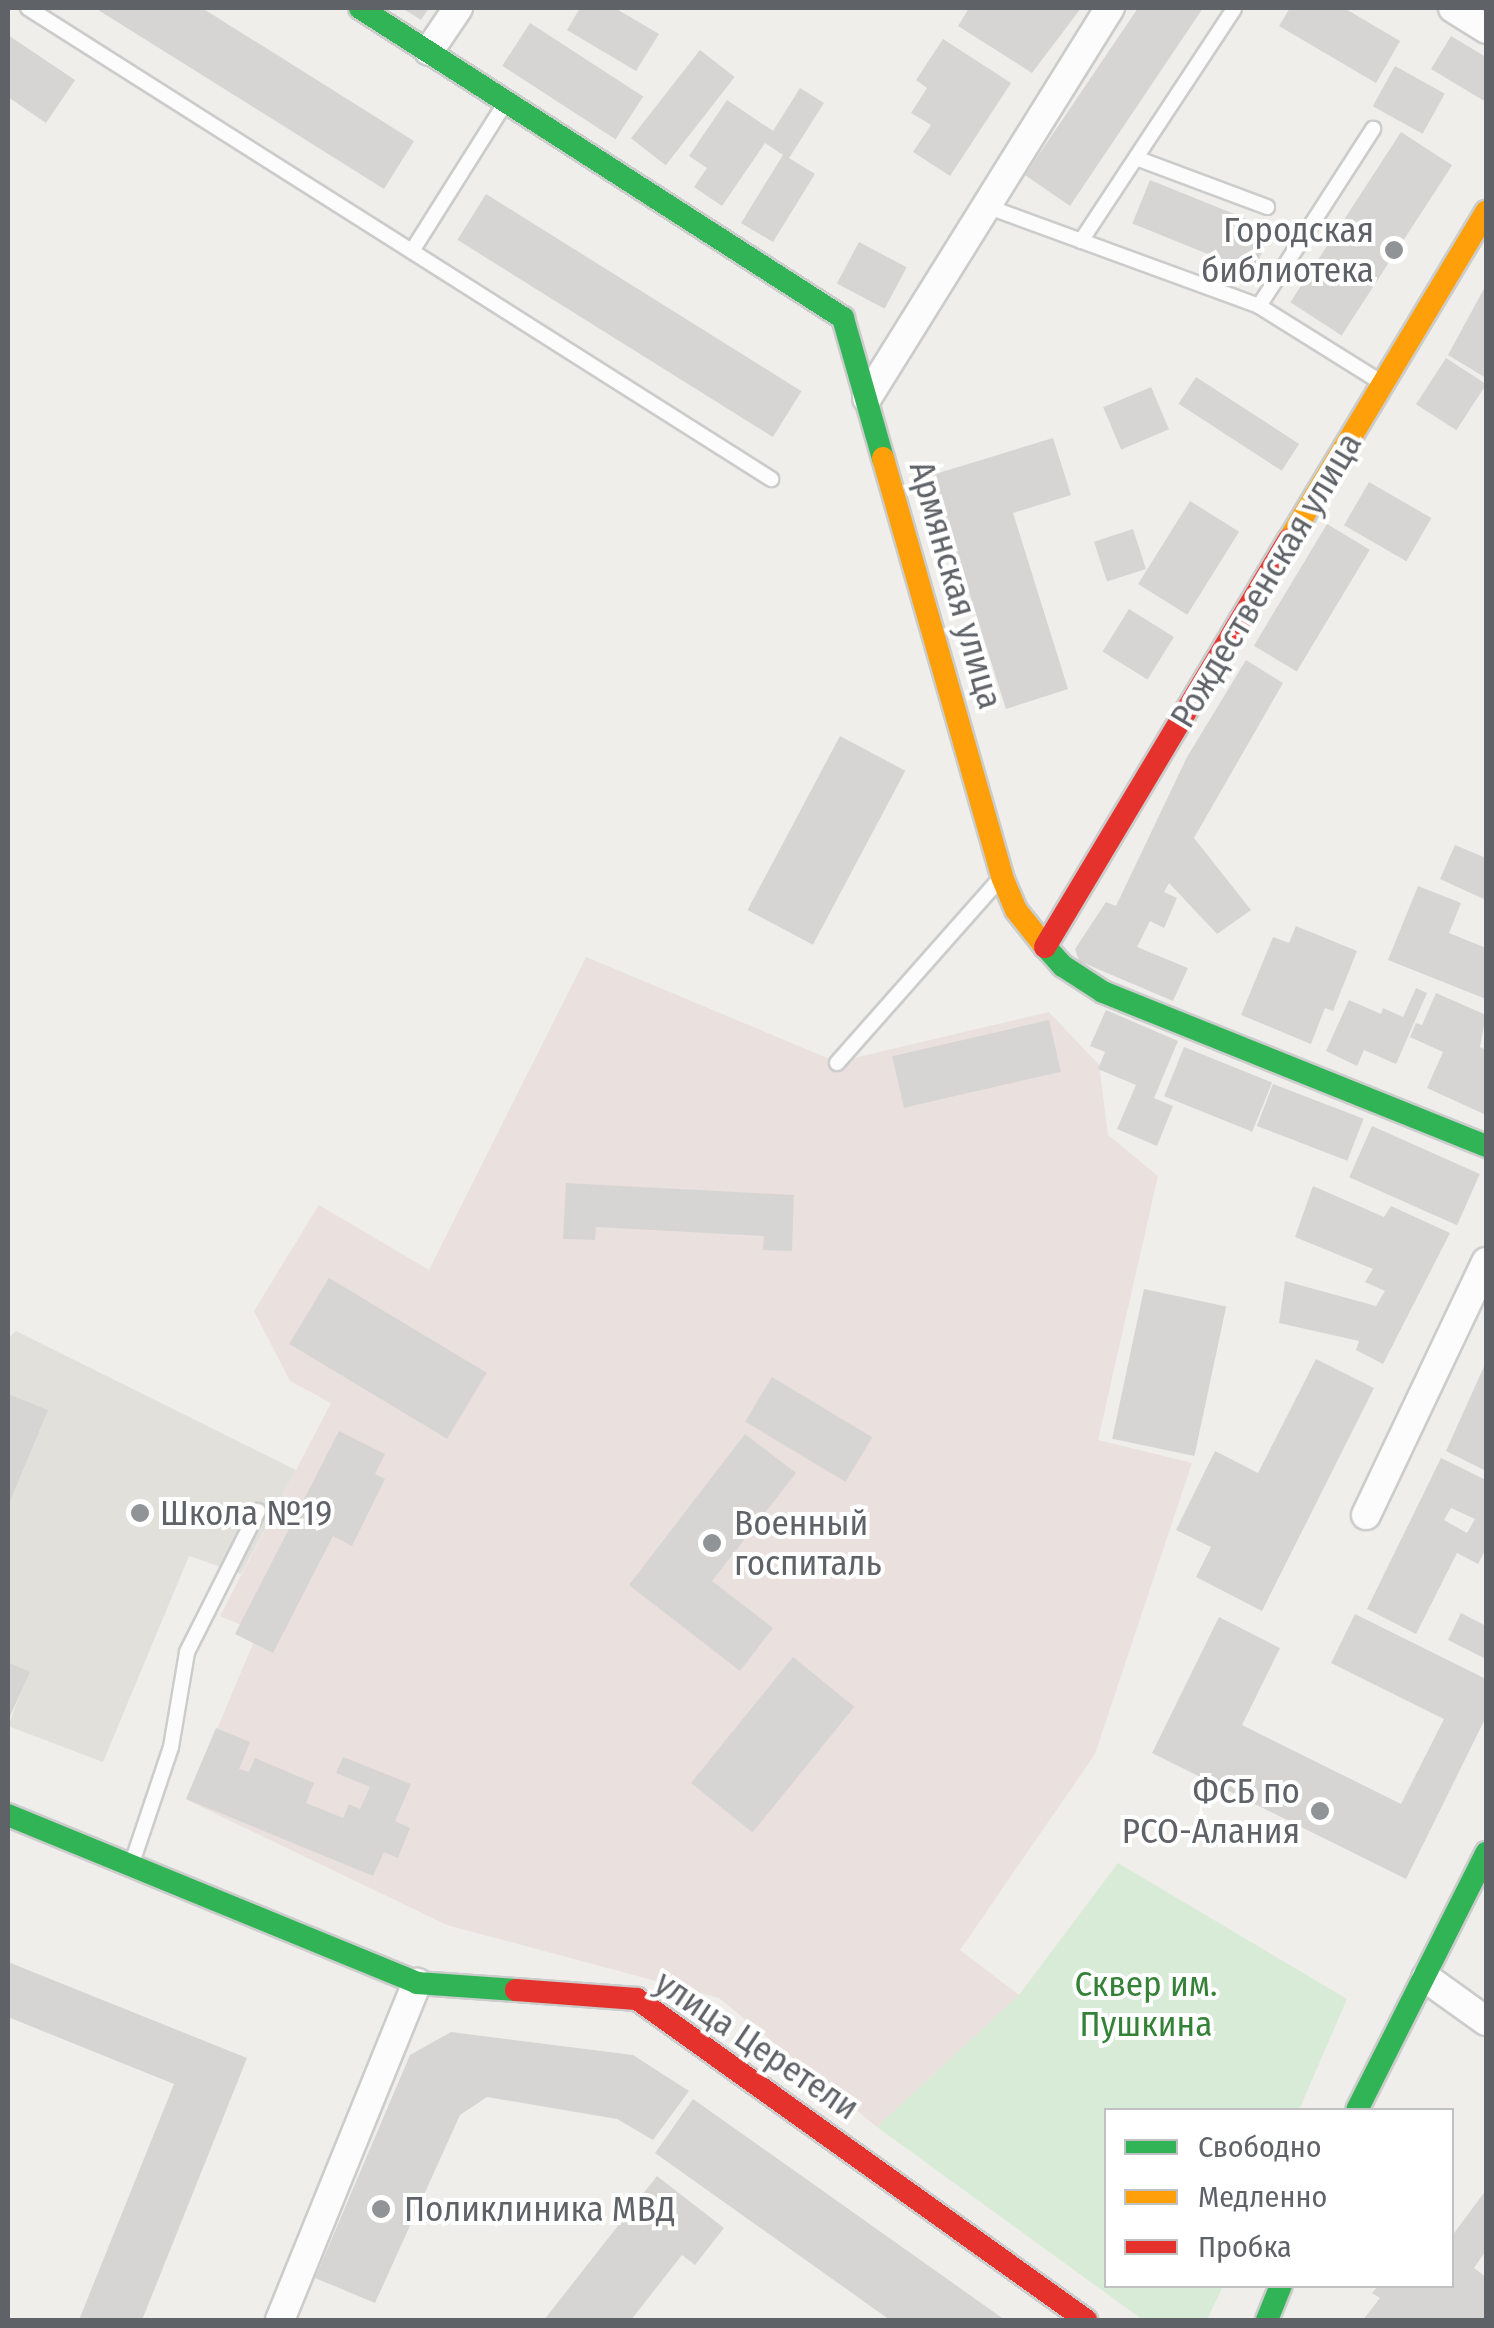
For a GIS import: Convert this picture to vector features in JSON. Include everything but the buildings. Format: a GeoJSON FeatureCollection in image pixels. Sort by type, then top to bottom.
{"type":"FeatureCollection","features":[{"type":"Feature","properties":{"kind":"street","name":"Армянская улица"},"geometry":{"type":"LineString","coordinates":[[360,8],[844,318],[1002,877],[1016,910],[1044,947],[1063,966],[1103,992],[1486,1146]]}},
{"type":"Feature","properties":{"kind":"street"},"geometry":{"type":"LineString","coordinates":[[429,51],[458,8]]}},
{"type":"Feature","properties":{"kind":"street"},"geometry":{"type":"LineString","coordinates":[[867,398],[1110,8]]}},
{"type":"Feature","properties":{"kind":"street"},"geometry":{"type":"LineString","coordinates":[[1454,8],[1486,29]]}},
{"type":"Feature","properties":{"kind":"street","name":"Рождественская улица"},"geometry":{"type":"LineString","coordinates":[[1044,947],[1486,212]]}},
{"type":"Feature","properties":{"kind":"street"},"geometry":{"type":"LineString","coordinates":[[1366,1514],[1486,1262]]}},
{"type":"Feature","properties":{"kind":"street","name":"улица Церетели"},"geometry":{"type":"LineString","coordinates":[[8,1815],[417,1983],[637,1999],[1086,2320]]}},
{"type":"Feature","properties":{"kind":"street"},"geometry":{"type":"LineString","coordinates":[[1358,2108],[1486,1853]]}},
{"type":"Feature","properties":{"kind":"street"},"geometry":{"type":"LineString","coordinates":[[1426,1978],[1486,2020]]}},
{"type":"Feature","properties":{"kind":"street"},"geometry":{"type":"LineString","coordinates":[[280,2320],[417,1983]]}},
{"type":"Feature","properties":{"kind":"street"},"geometry":{"type":"LineString","coordinates":[[1267,2320],[1280,2288]]}},
{"type":"Feature","properties":{"kind":"lane"},"geometry":{"type":"LineString","coordinates":[[28,8],[771,478]]}},
{"type":"Feature","properties":{"kind":"lane"},"geometry":{"type":"LineString","coordinates":[[1081,241],[1234,9]]}},
{"type":"Feature","properties":{"kind":"lane"},"geometry":{"type":"LineString","coordinates":[[412,252],[507,100]]}},
{"type":"Feature","properties":{"kind":"lane"},"geometry":{"type":"LineString","coordinates":[[1259,306],[1373,128]]}},
{"type":"Feature","properties":{"kind":"lane"},"geometry":{"type":"LineString","coordinates":[[1136,158],[1267,208]]}},
{"type":"Feature","properties":{"kind":"lane"},"geometry":{"type":"LineString","coordinates":[[986,206],[1259,306],[1384,384]]}},
{"type":"Feature","properties":{"kind":"lane"},"geometry":{"type":"LineString","coordinates":[[837,1062],[1002,877]]}},
{"type":"Feature","properties":{"kind":"lane"},"geometry":{"type":"LineString","coordinates":[[131,1866],[171,1747],[187,1652],[258,1511]]}},
{"type":"Feature","properties":{"kind":"shaded area","name":"Военный госпиталь"},"geometry":{"type":"Polygon","coordinates":[[[586,957],[837,1062],[1049,1012],[1099,1065],[1108,1135],[1158,1176],[1098,1440],[1192,1463],[1095,1754],[960,1950],[1019,1995],[877,2127],[719,1998],[447,1925],[187,1800],[258,1632],[220,1616],[331,1403],[290,1381],[254,1311],[319,1205],[429,1270],[586,957]]]}},
{"type":"Feature","properties":{"kind":"shaded area","name":"Школа №19"},"geometry":{"type":"Polygon","coordinates":[[[16,1331],[296,1470],[241,1574],[189,1556],[103,1762],[8,1726],[29,1672],[8,1662],[8,1338],[16,1331]]]}},
{"type":"Feature","properties":{"kind":"green space","name":"Сквер им. Пушкина"},"geometry":{"type":"Polygon","coordinates":[[[1118,1863],[1347,1999],[1300,2108],[1104,2108],[1104,2288],[1222,2288],[1207,2320],[1143,2320],[877,2127],[1019,1995],[1118,1863]]]}},
{"type":"Feature","properties":{"kind":"traffic: fast"},"geometry":{"type":"LineString","coordinates":[[360,8],[843,318],[883,458]]}},
{"type":"Feature","properties":{"kind":"traffic: fast"},"geometry":{"type":"LineString","coordinates":[[1043,944],[1063,966],[1103,992],[1486,1146]]}},
{"type":"Feature","properties":{"kind":"traffic: fast"},"geometry":{"type":"LineString","coordinates":[[8,1815],[417,1983],[516,1990]]}},
{"type":"Feature","properties":{"kind":"traffic: fast"},"geometry":{"type":"LineString","coordinates":[[1358,2108],[1486,1853]]}},
{"type":"Feature","properties":{"kind":"traffic: fast"},"geometry":{"type":"LineString","coordinates":[[1267,2320],[1280,2288]]}},
{"type":"Feature","properties":{"kind":"traffic: slow"},"geometry":{"type":"LineString","coordinates":[[1289,540],[1486,212]]}},
{"type":"Feature","properties":{"kind":"traffic: slow"},"geometry":{"type":"LineString","coordinates":[[883,458],[1002,877],[1016,910],[1043,944]]}},
{"type":"Feature","properties":{"kind":"traffic: jam"},"geometry":{"type":"LineString","coordinates":[[1045,947],[1289,540]]}},
{"type":"Feature","properties":{"kind":"traffic: jam"},"geometry":{"type":"LineString","coordinates":[[516,1990],[637,1999],[1086,2320]]}},
{"type":"Feature","properties":{"kind":"place","name":"Городская библиотека"},"geometry":{"type":"Point","coordinates":[1394,250]}},
{"type":"Feature","properties":{"kind":"place","name":"Школа №19"},"geometry":{"type":"Point","coordinates":[140,1513]}},
{"type":"Feature","properties":{"kind":"place","name":"Военный госпиталь"},"geometry":{"type":"Point","coordinates":[712,1543]}},
{"type":"Feature","properties":{"kind":"place","name":"ФСБ по РСО-Алания"},"geometry":{"type":"Point","coordinates":[1320,1811]}},
{"type":"Feature","properties":{"kind":"place","name":"Поликлиника МВД"},"geometry":{"type":"Point","coordinates":[381,2209]}}]}
